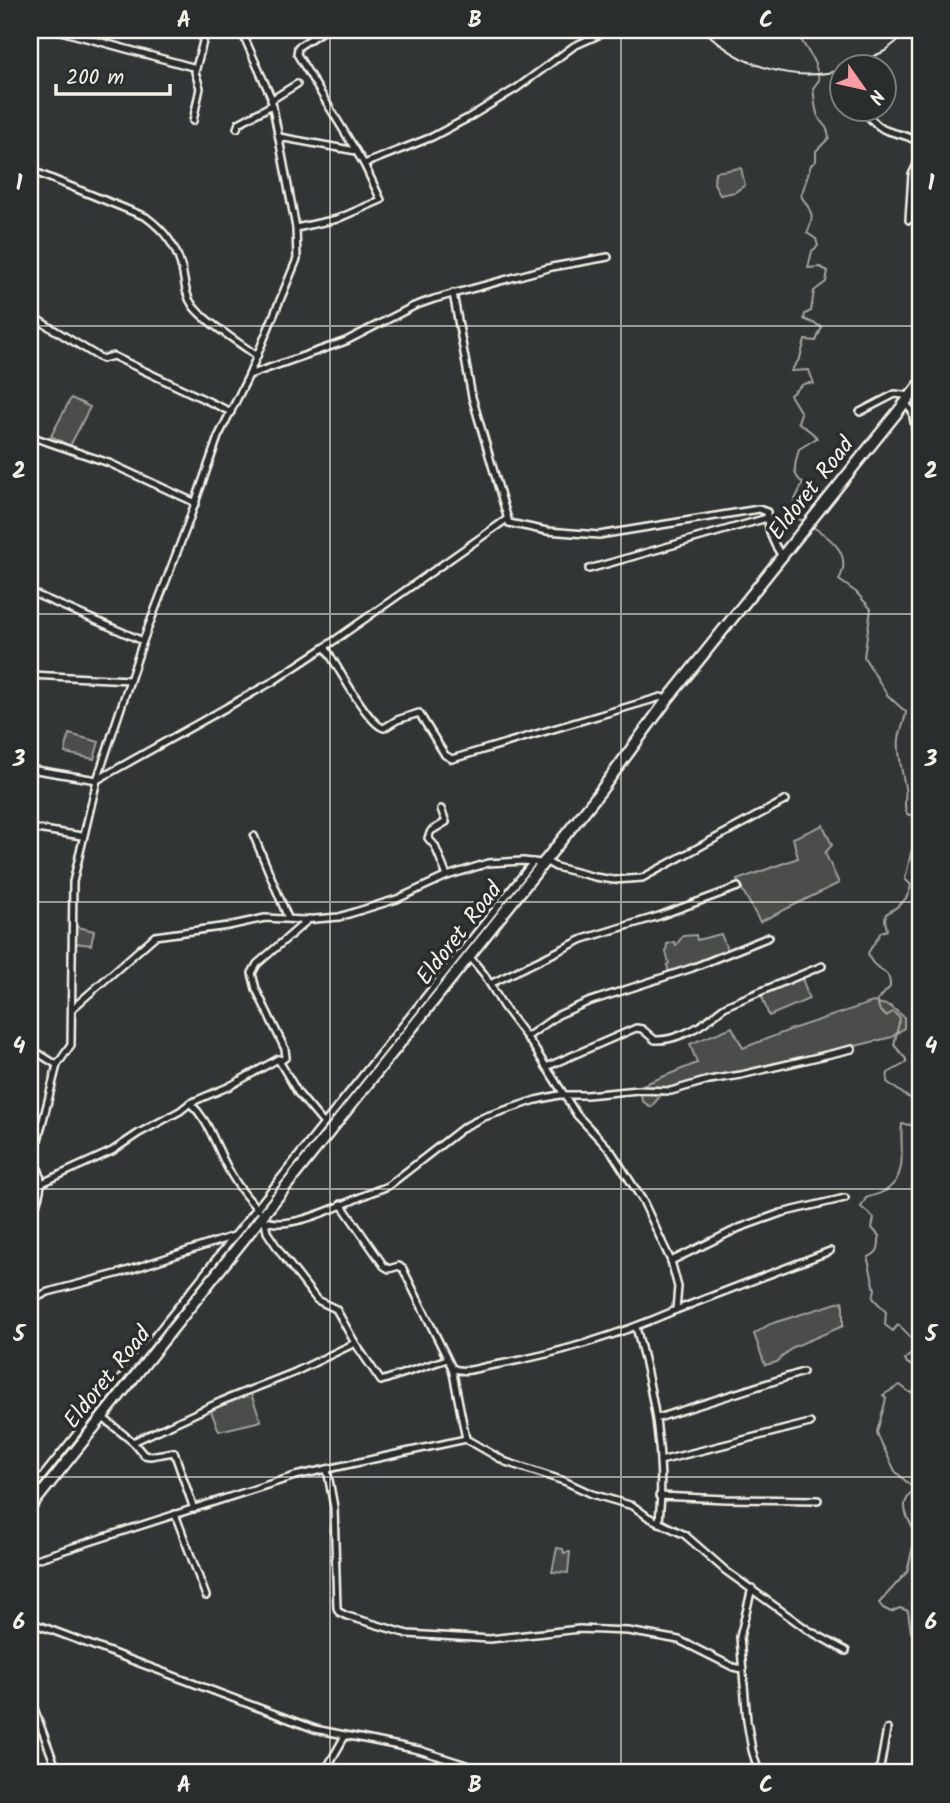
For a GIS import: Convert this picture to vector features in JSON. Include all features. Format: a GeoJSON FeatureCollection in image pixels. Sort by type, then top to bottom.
{"type":"FeatureCollection","features":[{"type":"Feature","properties":{"kind":"highway","name":"Eldoret Road"},"geometry":{"type":"LineString","coordinates":[[30,1507],[468,956],[539,862],[599,793],[667,700],[920,384]]}},
{"type":"Feature","properties":{"kind":"street"},"geometry":{"type":"LineString","coordinates":[[57,30],[196,68]]}},
{"type":"Feature","properties":{"kind":"street"},"geometry":{"type":"LineString","coordinates":[[193,121],[200,88],[196,68],[206,30]]}},
{"type":"Feature","properties":{"kind":"street"},"geometry":{"type":"LineString","coordinates":[[30,1222],[42,1183],[40,1172],[31,1159],[57,1065],[71,1045],[72,892],[82,836],[97,780],[143,640],[196,503],[218,437],[249,375],[295,267],[298,249],[296,228],[272,102],[241,30]]}},
{"type":"Feature","properties":{"kind":"street"},"geometry":{"type":"LineString","coordinates":[[296,228],[337,219],[381,200],[364,164],[297,54],[298,47],[324,30]]}},
{"type":"Feature","properties":{"kind":"street"},"geometry":{"type":"LineString","coordinates":[[364,164],[432,136],[467,118],[517,88],[573,46],[610,30]]}},
{"type":"Feature","properties":{"kind":"street"},"geometry":{"type":"LineString","coordinates":[[237,128],[239,123],[297,84]]}},
{"type":"Feature","properties":{"kind":"street"},"geometry":{"type":"LineString","coordinates":[[873,122],[884,129],[912,138],[920,145]]}},
{"type":"Feature","properties":{"kind":"street"},"geometry":{"type":"LineString","coordinates":[[279,137],[356,151]]}},
{"type":"Feature","properties":{"kind":"street"},"geometry":{"type":"LineString","coordinates":[[909,220],[912,175],[920,158]]}},
{"type":"Feature","properties":{"kind":"street"},"geometry":{"type":"LineString","coordinates":[[30,170],[146,217],[162,229],[172,243],[194,307],[257,356]]}},
{"type":"Feature","properties":{"kind":"street"},"geometry":{"type":"LineString","coordinates":[[249,375],[346,341],[414,306],[453,293],[552,267],[608,257]]}},
{"type":"Feature","properties":{"kind":"street"},"geometry":{"type":"LineString","coordinates":[[453,293],[472,397],[511,524],[589,535],[759,509],[766,511],[772,541],[783,557]]}},
{"type":"Feature","properties":{"kind":"street"},"geometry":{"type":"LineString","coordinates":[[30,315],[102,359],[113,356],[231,412]]}},
{"type":"Feature","properties":{"kind":"street"},"geometry":{"type":"LineString","coordinates":[[860,412],[895,394],[907,399],[912,411],[920,454]]}},
{"type":"Feature","properties":{"kind":"street"},"geometry":{"type":"LineString","coordinates":[[30,436],[109,463],[196,503]]}},
{"type":"Feature","properties":{"kind":"street"},"geometry":{"type":"LineString","coordinates":[[589,569],[767,518]]}},
{"type":"Feature","properties":{"kind":"street"},"geometry":{"type":"LineString","coordinates":[[30,769],[97,780],[195,726],[325,648],[508,519]]}},
{"type":"Feature","properties":{"kind":"street"},"geometry":{"type":"LineString","coordinates":[[30,592],[143,640]]}},
{"type":"Feature","properties":{"kind":"street"},"geometry":{"type":"LineString","coordinates":[[325,648],[377,726],[384,728],[397,720],[419,713],[445,755],[452,759],[661,697],[667,700]]}},
{"type":"Feature","properties":{"kind":"street"},"geometry":{"type":"LineString","coordinates":[[30,675],[130,680]]}},
{"type":"Feature","properties":{"kind":"street"},"geometry":{"type":"LineString","coordinates":[[73,1008],[155,936],[265,918],[309,919],[348,915],[488,863],[539,862],[614,880],[642,878],[786,800]]}},
{"type":"Feature","properties":{"kind":"street"},"geometry":{"type":"LineString","coordinates":[[441,809],[446,822],[431,831],[428,838],[435,846],[447,876]]}},
{"type":"Feature","properties":{"kind":"street"},"geometry":{"type":"LineString","coordinates":[[30,828],[82,836]]}},
{"type":"Feature","properties":{"kind":"street"},"geometry":{"type":"LineString","coordinates":[[254,836],[288,918]]}},
{"type":"Feature","properties":{"kind":"street"},"geometry":{"type":"LineString","coordinates":[[30,1492],[234,1236],[261,1215],[324,1124],[539,862]]}},
{"type":"Feature","properties":{"kind":"street"},"geometry":{"type":"LineString","coordinates":[[490,984],[583,939],[659,916],[738,887]]}},
{"type":"Feature","properties":{"kind":"street"},"geometry":{"type":"LineString","coordinates":[[42,1183],[112,1151],[190,1103],[230,1086],[278,1059],[285,1059],[286,1052],[256,989],[252,973],[262,959],[309,919]]}},
{"type":"Feature","properties":{"kind":"street"},"geometry":{"type":"LineString","coordinates":[[527,1037],[558,1015],[588,1002],[692,968],[769,937]]}},
{"type":"Feature","properties":{"kind":"street"},"geometry":{"type":"LineString","coordinates":[[468,956],[490,984],[512,1020],[527,1037],[578,1115],[622,1166],[655,1223],[671,1261],[678,1287],[676,1310]]}},
{"type":"Feature","properties":{"kind":"street"},"geometry":{"type":"LineString","coordinates":[[546,1067],[636,1028],[642,1029],[655,1040],[673,1038],[709,1020],[728,1005],[822,966]]}},
{"type":"Feature","properties":{"kind":"street"},"geometry":{"type":"LineString","coordinates":[[30,1048],[57,1065]]}},
{"type":"Feature","properties":{"kind":"street"},"geometry":{"type":"LineString","coordinates":[[261,1215],[300,1222],[387,1186],[473,1122],[536,1100],[564,1095],[638,1090],[671,1091],[699,1082],[852,1049]]}},
{"type":"Feature","properties":{"kind":"street"},"geometry":{"type":"LineString","coordinates":[[278,1059],[304,1101],[324,1124]]}},
{"type":"Feature","properties":{"kind":"street"},"geometry":{"type":"LineString","coordinates":[[190,1103],[206,1120],[228,1168],[261,1215],[267,1232],[283,1256],[317,1300],[336,1309],[381,1381],[447,1359]]}},
{"type":"Feature","properties":{"kind":"street"},"geometry":{"type":"LineString","coordinates":[[30,1194],[39,1196]]}},
{"type":"Feature","properties":{"kind":"street"},"geometry":{"type":"LineString","coordinates":[[671,1261],[739,1228],[781,1213],[845,1198]]}},
{"type":"Feature","properties":{"kind":"street"},"geometry":{"type":"LineString","coordinates":[[341,1204],[384,1266],[389,1269],[399,1266],[403,1269],[453,1368],[466,1439]]}},
{"type":"Feature","properties":{"kind":"street"},"geometry":{"type":"LineString","coordinates":[[30,1300],[48,1292],[120,1273],[234,1236]]}},
{"type":"Feature","properties":{"kind":"street"},"geometry":{"type":"LineString","coordinates":[[453,1368],[464,1371],[545,1355],[636,1327],[830,1251]]}},
{"type":"Feature","properties":{"kind":"street"},"geometry":{"type":"LineString","coordinates":[[636,1327],[657,1418],[660,1461],[659,1522]]}},
{"type":"Feature","properties":{"kind":"street"},"geometry":{"type":"LineString","coordinates":[[133,1442],[222,1401],[293,1373],[355,1343]]}},
{"type":"Feature","properties":{"kind":"street"},"geometry":{"type":"LineString","coordinates":[[657,1418],[803,1372]]}},
{"type":"Feature","properties":{"kind":"street"},"geometry":{"type":"LineString","coordinates":[[102,1417],[146,1456],[174,1452],[194,1509]]}},
{"type":"Feature","properties":{"kind":"street"},"geometry":{"type":"LineString","coordinates":[[660,1461],[810,1423]]}},
{"type":"Feature","properties":{"kind":"street"},"geometry":{"type":"LineString","coordinates":[[30,1562],[268,1484],[466,1439],[506,1462],[564,1481],[593,1494],[626,1503],[685,1535],[726,1570],[808,1630],[846,1651]]}},
{"type":"Feature","properties":{"kind":"street"},"geometry":{"type":"LineString","coordinates":[[327,1469],[334,1507],[337,1608],[347,1616],[388,1630],[432,1636],[490,1639],[579,1629],[628,1631],[679,1640],[742,1669]]}},
{"type":"Feature","properties":{"kind":"street"},"geometry":{"type":"LineString","coordinates":[[659,1496],[818,1500]]}},
{"type":"Feature","properties":{"kind":"street"},"geometry":{"type":"LineString","coordinates":[[175,1514],[206,1596]]}},
{"type":"Feature","properties":{"kind":"street"},"geometry":{"type":"LineString","coordinates":[[752,1588],[741,1629],[742,1669],[750,1735],[760,1773]]}},
{"type":"Feature","properties":{"kind":"street"},"geometry":{"type":"LineString","coordinates":[[30,1622],[293,1722],[345,1736],[419,1750],[491,1773]]}},
{"type":"Feature","properties":{"kind":"street"},"geometry":{"type":"LineString","coordinates":[[30,1667],[30,1683]]}},
{"type":"Feature","properties":{"kind":"street"},"geometry":{"type":"LineString","coordinates":[[30,1689],[32,1703],[58,1773]]}},
{"type":"Feature","properties":{"kind":"street"},"geometry":{"type":"LineString","coordinates":[[879,1773],[887,1729]]}},
{"type":"Feature","properties":{"kind":"street"},"geometry":{"type":"LineString","coordinates":[[324,1773],[345,1736]]}},
{"type":"Feature","properties":{"kind":"shaded area"},"geometry":{"type":"Polygon","coordinates":[[[741,168],[745,185],[735,192],[720,195],[714,183],[715,172],[741,168]]]}},
{"type":"Feature","properties":{"kind":"shaded area"},"geometry":{"type":"Polygon","coordinates":[[[71,398],[90,407],[70,446],[51,436],[71,398]]]}},
{"type":"Feature","properties":{"kind":"shaded area"},"geometry":{"type":"Polygon","coordinates":[[[69,734],[99,742],[94,759],[65,753],[69,734]]]}},
{"type":"Feature","properties":{"kind":"shaded area"},"geometry":{"type":"Polygon","coordinates":[[[823,825],[832,845],[825,853],[839,883],[760,922],[737,880],[798,858],[793,838],[823,825]]]}},
{"type":"Feature","properties":{"kind":"shaded area"},"geometry":{"type":"Polygon","coordinates":[[[74,926],[94,931],[91,945],[75,943],[74,926]]]}},
{"type":"Feature","properties":{"kind":"shaded area"},"geometry":{"type":"Polygon","coordinates":[[[721,934],[728,952],[669,973],[667,944],[674,942],[676,945],[683,936],[696,935],[697,940],[721,934]]]}},
{"type":"Feature","properties":{"kind":"shaded area"},"geometry":{"type":"Polygon","coordinates":[[[802,978],[809,999],[769,1016],[761,994],[802,978]]]}},
{"type":"Feature","properties":{"kind":"shaded area"},"geometry":{"type":"Polygon","coordinates":[[[873,1002],[890,1006],[904,1017],[904,1028],[892,1037],[773,1070],[661,1095],[651,1107],[642,1101],[640,1086],[697,1063],[690,1044],[732,1027],[743,1048],[873,1002]]]}},
{"type":"Feature","properties":{"kind":"shaded area"},"geometry":{"type":"Polygon","coordinates":[[[843,1301],[843,1326],[793,1347],[777,1362],[765,1365],[754,1334],[770,1324],[843,1301]]]}},
{"type":"Feature","properties":{"kind":"shaded area"},"geometry":{"type":"Polygon","coordinates":[[[248,1386],[261,1421],[219,1431],[208,1404],[248,1386]]]}},
{"type":"Feature","properties":{"kind":"shaded area"},"geometry":{"type":"Polygon","coordinates":[[[557,1548],[563,1549],[564,1553],[570,1552],[568,1573],[552,1572],[557,1548]]]}},
{"type":"Feature","properties":{"kind":"waterway"},"geometry":{"type":"LineString","coordinates":[[797,30],[817,71]]}},
{"type":"Feature","properties":{"kind":"waterway"},"geometry":{"type":"LineString","coordinates":[[805,520],[790,519],[790,510],[803,483],[796,476],[796,463],[799,449],[817,438],[798,422],[801,413],[790,395],[804,384],[814,384],[809,370],[791,371],[800,358],[805,340],[816,341],[822,327],[804,319],[805,314],[811,311],[814,291],[826,282],[828,271],[820,267],[808,268],[812,251],[818,246],[816,239],[807,233],[811,213],[801,196],[811,165],[816,161],[816,151],[829,138],[815,107],[813,88],[819,80],[818,76]]}},
{"type":"Feature","properties":{"kind":"waterway"},"geometry":{"type":"LineString","coordinates":[[813,527],[839,549],[843,563],[839,580],[856,592],[871,609],[864,657],[888,696],[906,712],[899,739],[899,757],[905,808],[908,815],[915,814],[919,832],[905,879],[911,885],[910,891],[899,906],[886,914],[887,930],[881,932],[868,953],[873,964],[885,972],[890,980],[890,987],[877,1001],[880,1011],[886,1016],[893,1012],[900,1018],[894,1045],[906,1059],[906,1063],[888,1073],[887,1082],[906,1096],[920,1102]]}},
{"type":"Feature","properties":{"kind":"waterway"},"geometry":{"type":"LineString","coordinates":[[920,1119],[911,1125],[902,1124],[901,1167],[895,1182],[886,1191],[866,1198],[861,1207],[874,1218],[872,1228],[879,1236],[878,1248],[868,1260],[875,1289],[873,1298],[886,1312],[885,1325],[893,1331],[898,1325],[917,1347],[905,1359],[920,1370]]}},
{"type":"Feature","properties":{"kind":"waterway"},"geometry":{"type":"LineString","coordinates":[[920,1394],[909,1392],[900,1385],[883,1395],[886,1398],[877,1432],[895,1471],[914,1489],[906,1501],[905,1509],[916,1534],[907,1572],[879,1603],[891,1612],[900,1608],[908,1611],[911,1632],[920,1636]]}},
{"type":"Feature","properties":{"kind":"railway"},"geometry":{"type":"LineString","coordinates":[[704,30],[733,53],[767,68],[786,73],[828,72]]}},
{"type":"Feature","properties":{"kind":"railway"},"geometry":{"type":"LineString","coordinates":[[883,52],[911,30]]}}]}
